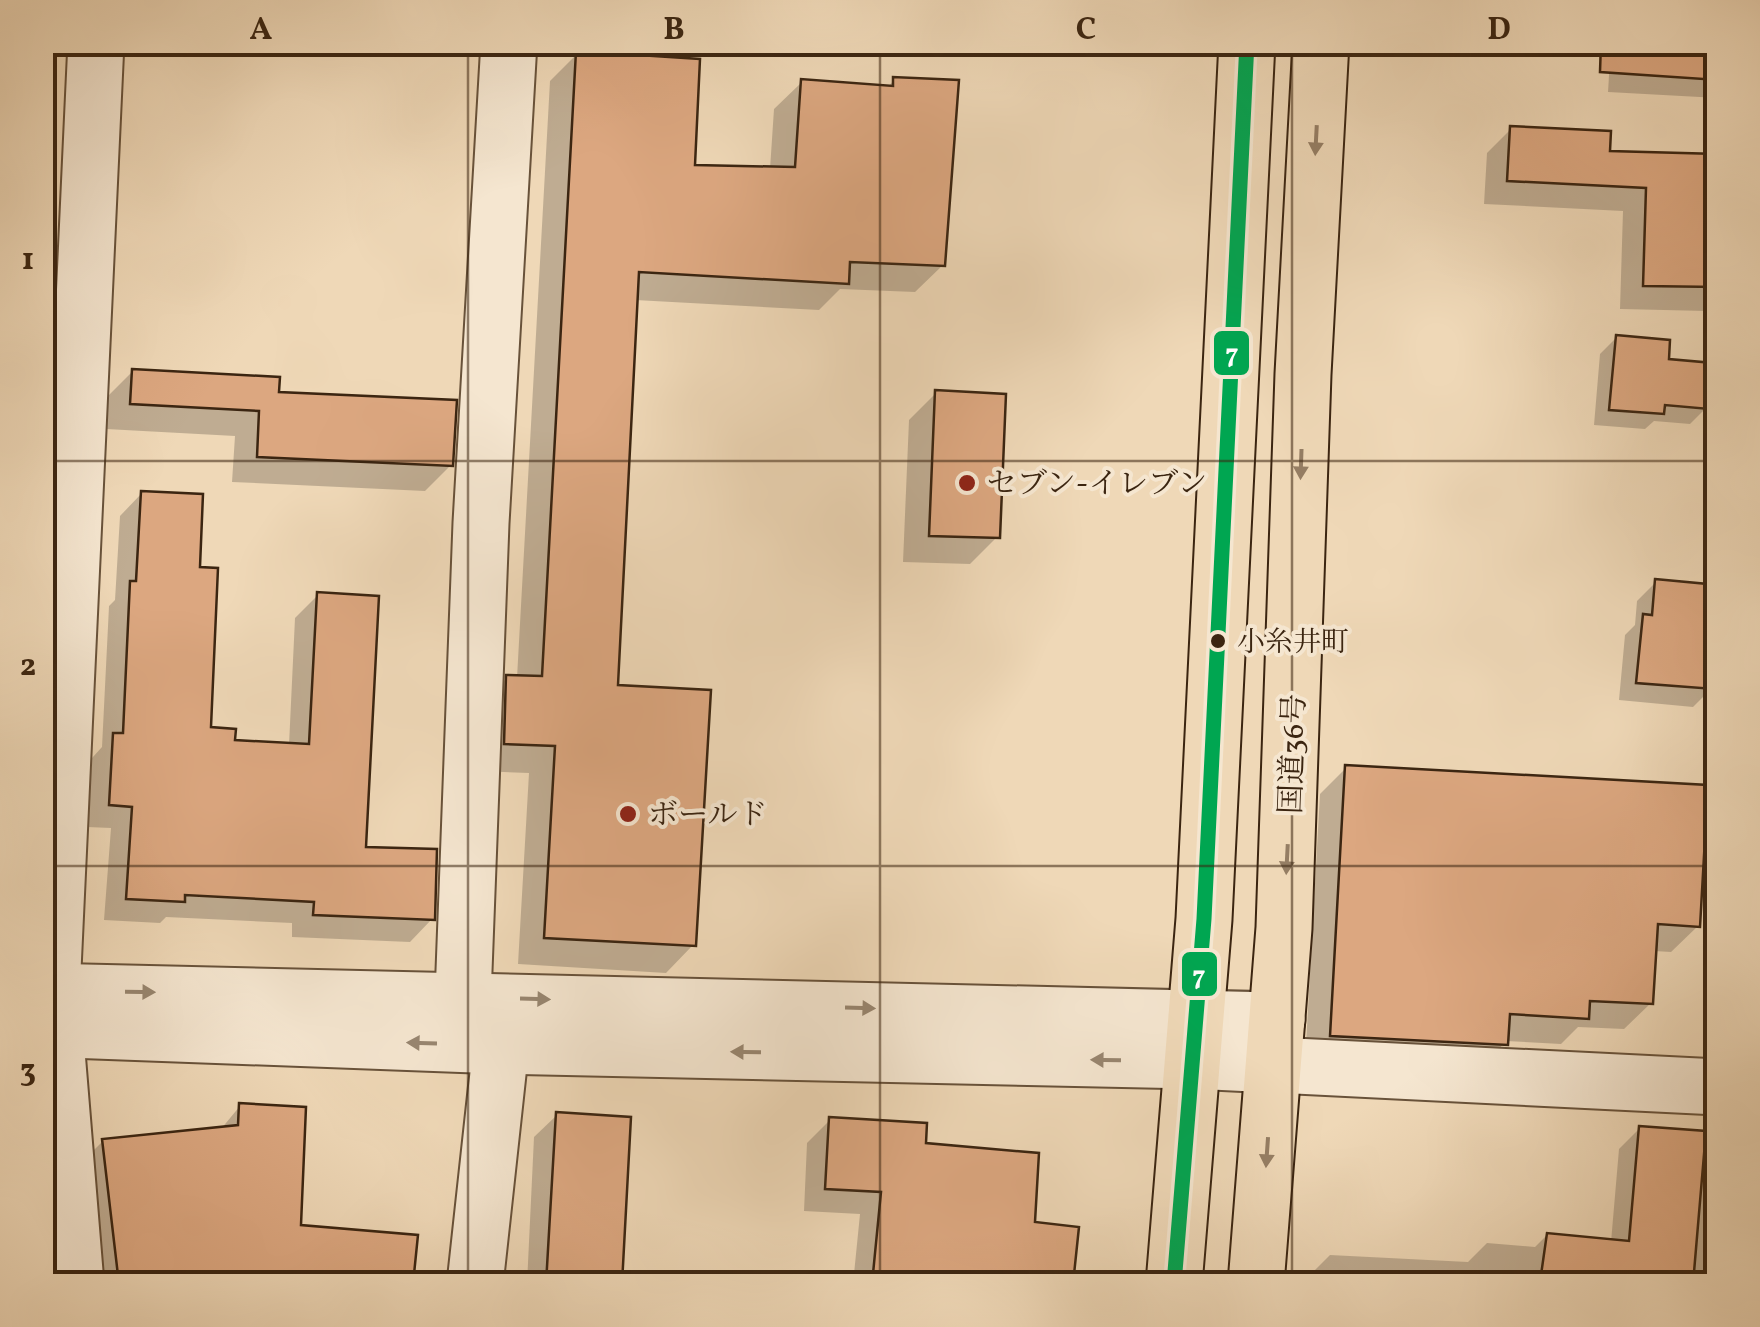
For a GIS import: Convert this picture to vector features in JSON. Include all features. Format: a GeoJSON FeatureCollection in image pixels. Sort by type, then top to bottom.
{"type":"FeatureCollection","features":[{"type":"Feature","properties":{"kind":"highway"},"geometry":{"type":"LineString","coordinates":[[1174,1284],[1194,1039],[1247,42]]}},
{"type":"Feature","properties":{"kind":"highway","name":"国道36号"},"geometry":{"type":"LineString","coordinates":[[1256,1284],[1275,1042],[1321,43]]}},
{"type":"Feature","properties":{"kind":"street"},"geometry":{"type":"LineString","coordinates":[[76,1284],[48,1010],[96,42]]}},
{"type":"Feature","properties":{"kind":"street"},"geometry":{"type":"LineString","coordinates":[[463,997],[481,523],[509,42]]}},
{"type":"Feature","properties":{"kind":"street"},"geometry":{"type":"LineString","coordinates":[[1309,42],[1321,43]]}},
{"type":"Feature","properties":{"kind":"street"},"geometry":{"type":"LineString","coordinates":[[48,1010],[463,997],[1275,1042],[1718,1087]]}},
{"type":"Feature","properties":{"kind":"street"},"geometry":{"type":"LineString","coordinates":[[48,1010],[500,1046],[1194,1039]]}},
{"type":"Feature","properties":{"kind":"street"},"geometry":{"type":"LineString","coordinates":[[475,1284],[500,1046]]}},
{"type":"Feature","properties":{"kind":"building"},"geometry":{"type":"Polygon","coordinates":[[[1601,42],[1718,42],[1718,80],[1600,72],[1601,42]]]}},
{"type":"Feature","properties":{"kind":"building"},"geometry":{"type":"Polygon","coordinates":[[[576,51],[700,59],[695,165],[795,167],[801,79],[893,86],[893,77],[959,80],[945,266],[850,262],[849,284],[639,272],[618,685],[711,690],[696,946],[544,938],[555,746],[504,744],[506,675],[542,676],[576,51]]]}},
{"type":"Feature","properties":{"kind":"building"},"geometry":{"type":"Polygon","coordinates":[[[1510,126],[1611,131],[1610,151],[1718,154],[1718,287],[1643,286],[1646,188],[1507,181],[1510,126]]]}},
{"type":"Feature","properties":{"kind":"building"},"geometry":{"type":"Polygon","coordinates":[[[1616,335],[1670,340],[1669,359],[1713,363],[1709,409],[1665,405],[1664,414],[1609,410],[1616,335]]]}},
{"type":"Feature","properties":{"kind":"building"},"geometry":{"type":"Polygon","coordinates":[[[132,369],[280,377],[279,392],[457,400],[453,466],[257,457],[259,411],[130,404],[132,369]]]}},
{"type":"Feature","properties":{"kind":"building","name":"セブン-イレブン"},"geometry":{"type":"Polygon","coordinates":[[[935,390],[1006,394],[1000,538],[929,536],[935,390]]]}},
{"type":"Feature","properties":{"kind":"building"},"geometry":{"type":"Polygon","coordinates":[[[141,491],[203,494],[200,567],[218,568],[211,727],[236,729],[235,740],[309,744],[317,592],[379,596],[366,847],[437,849],[435,920],[313,915],[314,902],[185,895],[185,902],[126,899],[132,807],[109,805],[113,733],[123,733],[130,581],[136,581],[141,491]]]}},
{"type":"Feature","properties":{"kind":"building"},"geometry":{"type":"Polygon","coordinates":[[[1655,579],[1718,585],[1714,689],[1636,683],[1643,614],[1652,615],[1655,579]]]}},
{"type":"Feature","properties":{"kind":"building"},"geometry":{"type":"Polygon","coordinates":[[[1345,765],[1708,785],[1700,927],[1658,924],[1653,1004],[1590,1001],[1589,1019],[1510,1014],[1508,1045],[1330,1036],[1345,765]]]}},
{"type":"Feature","properties":{"kind":"building"},"geometry":{"type":"Polygon","coordinates":[[[239,1103],[306,1107],[301,1225],[418,1235],[413,1284],[119,1284],[102,1139],[238,1125],[239,1103]]]}},
{"type":"Feature","properties":{"kind":"building"},"geometry":{"type":"Polygon","coordinates":[[[556,1112],[631,1117],[622,1284],[546,1284],[556,1112]]]}},
{"type":"Feature","properties":{"kind":"building"},"geometry":{"type":"Polygon","coordinates":[[[829,1117],[927,1123],[926,1143],[1039,1153],[1035,1222],[1079,1227],[1073,1284],[872,1284],[881,1192],[825,1189],[829,1117]]]}},
{"type":"Feature","properties":{"kind":"building"},"geometry":{"type":"Polygon","coordinates":[[[1639,1126],[1706,1131],[1693,1284],[1541,1275],[1547,1233],[1629,1241],[1639,1126]]]}},
{"type":"Feature","properties":{"kind":"transit line","name":"7"},"geometry":{"type":"LineString","coordinates":[[1174,1284],[1204,919],[1247,42]]}},
{"type":"Feature","properties":{"kind":"place","name":"セブン-イレブン"},"geometry":{"type":"Point","coordinates":[967,483]}},
{"type":"Feature","properties":{"kind":"place","name":"小糸井町"},"geometry":{"type":"Point","coordinates":[1218,641]}},
{"type":"Feature","properties":{"kind":"place","name":"ボールド"},"geometry":{"type":"Point","coordinates":[628,814]}}]}
